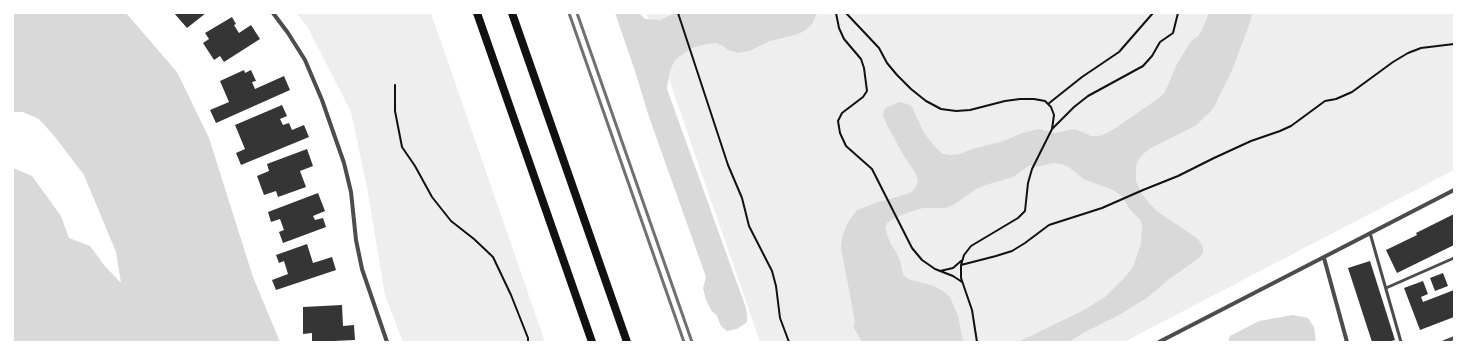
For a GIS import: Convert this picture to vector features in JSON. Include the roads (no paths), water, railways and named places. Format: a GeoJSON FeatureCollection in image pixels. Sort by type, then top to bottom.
{"type":"FeatureCollection","features":[{"type":"Feature","properties":{"kind":"main road"},"geometry":{"type":"LineString","coordinates":[[477,13],[592,342]]}},
{"type":"Feature","properties":{"kind":"main road"},"geometry":{"type":"LineString","coordinates":[[512,13],[628,342]]}},
{"type":"Feature","properties":{"kind":"street"},"geometry":{"type":"LineString","coordinates":[[273,13],[288,32],[305,60],[330,121],[344,163],[351,192],[356,240],[362,269],[387,342]]}},
{"type":"Feature","properties":{"kind":"street"},"geometry":{"type":"LineString","coordinates":[[1159,342],[1454,190]]}},
{"type":"Feature","properties":{"kind":"street"},"geometry":{"type":"LineString","coordinates":[[1324,258],[1346,342]]}},
{"type":"Feature","properties":{"kind":"street"},"geometry":{"type":"LineString","coordinates":[[1444,342],[1454,338]]}},
{"type":"Feature","properties":{"kind":"lane"},"geometry":{"type":"LineString","coordinates":[[1370,233],[1401,342]]}},
{"type":"Feature","properties":{"kind":"lane"},"geometry":{"type":"LineString","coordinates":[[1386,288],[1454,258]]}},
{"type":"Feature","properties":{"kind":"railway"},"geometry":{"type":"LineString","coordinates":[[569,13],[684,342]]}},
{"type":"Feature","properties":{"kind":"railway"},"geometry":{"type":"LineString","coordinates":[[577,13],[692,342]]}}]}
